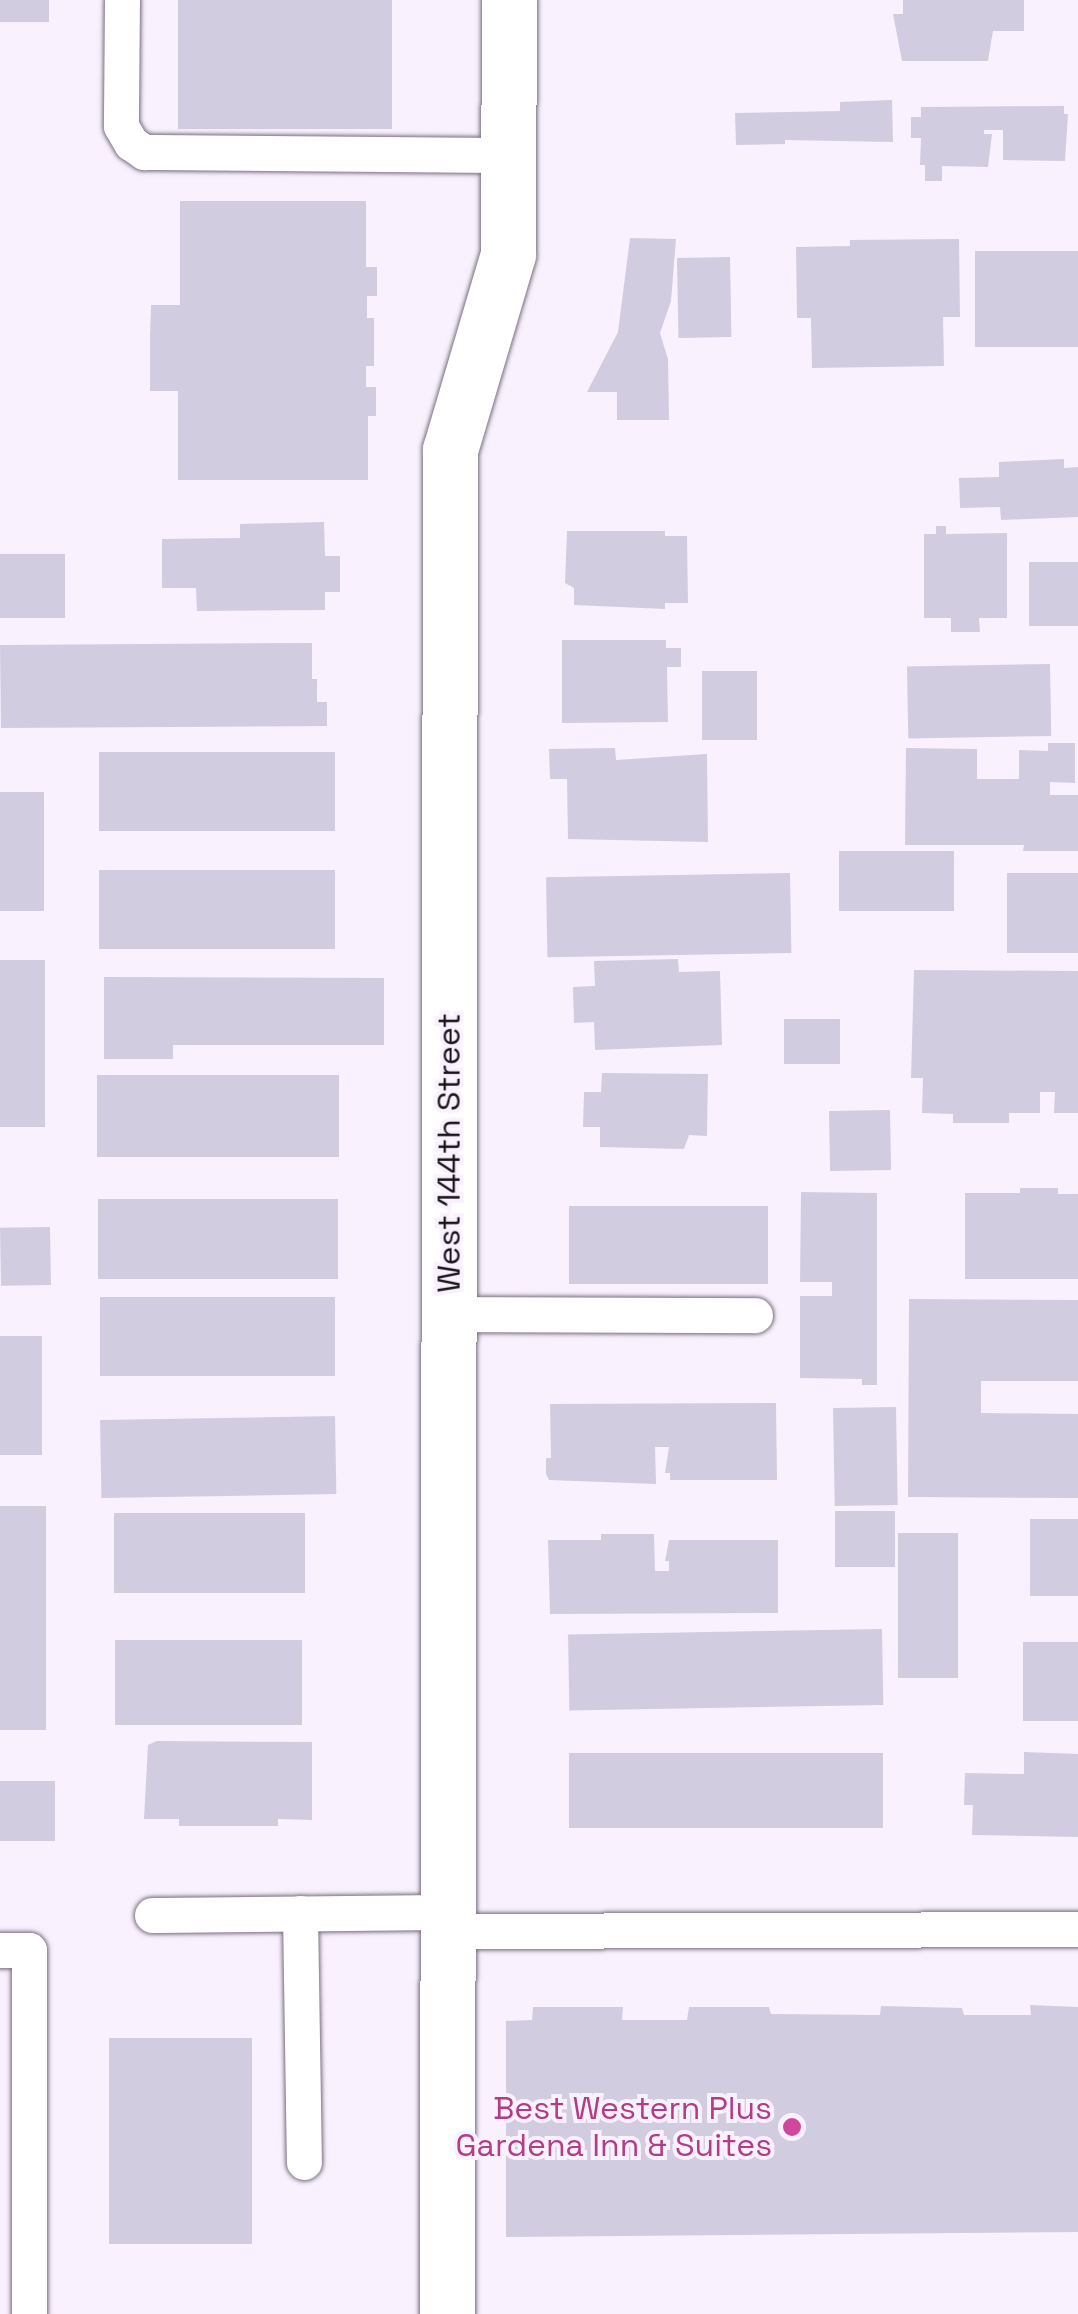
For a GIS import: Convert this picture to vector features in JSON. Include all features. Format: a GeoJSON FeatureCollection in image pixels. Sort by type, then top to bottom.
{"type":"FeatureCollection","features":[{"type":"Feature","properties":{"kind":"street","name":"West 144th Street"},"geometry":{"type":"LineString","coordinates":[[446,2314],[450,450],[508,254],[509,0]]}},
{"type":"Feature","properties":{"kind":"lane"},"geometry":{"type":"LineString","coordinates":[[122,0],[121,126],[131,144],[144,152],[508,155]]}},
{"type":"Feature","properties":{"kind":"lane"},"geometry":{"type":"LineString","coordinates":[[448,1314],[755,1315]]}},
{"type":"Feature","properties":{"kind":"lane"},"geometry":{"type":"LineString","coordinates":[[300,1913],[304,2162]]}},
{"type":"Feature","properties":{"kind":"lane"},"geometry":{"type":"LineString","coordinates":[[152,1915],[300,1913],[447,1921],[1078,1929]]}},
{"type":"Feature","properties":{"kind":"lane"},"geometry":{"type":"LineString","coordinates":[[0,1950],[29,1950],[14,2068],[14,2210],[29,2314]]}},
{"type":"Feature","properties":{"kind":"building"},"geometry":{"type":"Polygon","coordinates":[[[0,0],[49,0],[49,22],[0,22],[0,0]]]}},
{"type":"Feature","properties":{"kind":"building"},"geometry":{"type":"Polygon","coordinates":[[[178,0],[392,0],[392,129],[178,129],[178,0]]]}},
{"type":"Feature","properties":{"kind":"building"},"geometry":{"type":"Polygon","coordinates":[[[903,0],[1024,0],[1024,31],[993,31],[988,61],[902,61],[893,14],[903,14],[903,0]]]}},
{"type":"Feature","properties":{"kind":"building"},"geometry":{"type":"Polygon","coordinates":[[[892,100],[893,142],[785,140],[785,144],[736,145],[735,113],[840,111],[840,102],[892,100]]]}},
{"type":"Feature","properties":{"kind":"building"},"geometry":{"type":"Polygon","coordinates":[[[1064,106],[1064,114],[1068,114],[1065,161],[1003,160],[1003,130],[984,130],[984,134],[992,134],[988,167],[942,166],[942,181],[925,181],[925,165],[920,165],[921,138],[911,138],[911,117],[921,117],[921,107],[1064,106]]]}},
{"type":"Feature","properties":{"kind":"building"},"geometry":{"type":"Polygon","coordinates":[[[180,201],[366,201],[366,267],[377,267],[377,296],[367,296],[367,318],[374,318],[374,366],[366,366],[366,387],[376,387],[376,416],[368,416],[368,480],[178,480],[178,391],[150,391],[150,336],[151,305],[180,305],[180,201]]]}},
{"type":"Feature","properties":{"kind":"building"},"geometry":{"type":"Polygon","coordinates":[[[630,238],[676,239],[671,301],[660,333],[668,359],[669,420],[617,420],[617,392],[587,392],[618,332],[630,238]]]}},
{"type":"Feature","properties":{"kind":"building"},"geometry":{"type":"Polygon","coordinates":[[[959,239],[960,317],[943,317],[944,366],[812,368],[811,318],[797,318],[796,247],[850,246],[850,240],[959,239]]]}},
{"type":"Feature","properties":{"kind":"building"},"geometry":{"type":"Polygon","coordinates":[[[975,251],[1078,251],[1078,347],[975,347],[975,251]]]}},
{"type":"Feature","properties":{"kind":"building"},"geometry":{"type":"Polygon","coordinates":[[[730,257],[731,337],[678,338],[677,258],[730,257]]]}},
{"type":"Feature","properties":{"kind":"building"},"geometry":{"type":"Polygon","coordinates":[[[1064,459],[1064,468],[1078,467],[1078,517],[1001,520],[1000,507],[960,508],[959,478],[999,477],[999,462],[1064,459]]]}},
{"type":"Feature","properties":{"kind":"building"},"geometry":{"type":"Polygon","coordinates":[[[324,522],[325,556],[340,556],[340,592],[325,592],[325,610],[197,611],[196,588],[162,588],[162,539],[240,538],[240,524],[324,522]]]}},
{"type":"Feature","properties":{"kind":"building"},"geometry":{"type":"Polygon","coordinates":[[[936,526],[946,526],[946,534],[1007,533],[1007,618],[979,618],[980,632],[951,632],[951,618],[924,618],[924,534],[936,534],[936,526]]]}},
{"type":"Feature","properties":{"kind":"building"},"geometry":{"type":"Polygon","coordinates":[[[567,531],[665,531],[665,536],[687,536],[688,603],[665,603],[665,609],[574,605],[574,588],[565,583],[567,531]]]}},
{"type":"Feature","properties":{"kind":"building"},"geometry":{"type":"Polygon","coordinates":[[[0,554],[65,554],[65,618],[0,618],[0,554]]]}},
{"type":"Feature","properties":{"kind":"building"},"geometry":{"type":"Polygon","coordinates":[[[1029,562],[1078,562],[1078,626],[1029,626],[1029,562]]]}},
{"type":"Feature","properties":{"kind":"building"},"geometry":{"type":"Polygon","coordinates":[[[562,640],[666,640],[666,648],[681,648],[681,667],[667,667],[668,722],[562,723],[562,640]]]}},
{"type":"Feature","properties":{"kind":"building"},"geometry":{"type":"Polygon","coordinates":[[[312,643],[312,679],[317,679],[317,702],[327,702],[327,726],[1,728],[0,645],[312,643]]]}},
{"type":"Feature","properties":{"kind":"building"},"geometry":{"type":"Polygon","coordinates":[[[1050,664],[1051,736],[908,738],[907,666],[1050,664]]]}},
{"type":"Feature","properties":{"kind":"building"},"geometry":{"type":"Polygon","coordinates":[[[702,671],[757,671],[757,740],[702,740],[702,671]]]}},
{"type":"Feature","properties":{"kind":"building"},"geometry":{"type":"Polygon","coordinates":[[[1048,743],[1075,743],[1075,783],[1050,782],[1050,795],[1078,795],[1078,851],[1023,851],[1024,845],[905,845],[906,748],[977,749],[977,779],[1019,779],[1019,750],[1048,751],[1048,743]]]}},
{"type":"Feature","properties":{"kind":"building"},"geometry":{"type":"Polygon","coordinates":[[[615,748],[616,760],[707,754],[708,842],[568,839],[567,779],[550,779],[549,749],[615,748]]]}},
{"type":"Feature","properties":{"kind":"building"},"geometry":{"type":"Polygon","coordinates":[[[99,752],[335,752],[335,831],[99,831],[99,752]]]}},
{"type":"Feature","properties":{"kind":"building"},"geometry":{"type":"Polygon","coordinates":[[[0,792],[44,792],[44,911],[0,911],[0,792]]]}},
{"type":"Feature","properties":{"kind":"building"},"geometry":{"type":"Polygon","coordinates":[[[839,851],[954,851],[954,911],[839,911],[839,851]]]}},
{"type":"Feature","properties":{"kind":"building"},"geometry":{"type":"Polygon","coordinates":[[[99,870],[335,870],[335,949],[99,949],[99,870]]]}},
{"type":"Feature","properties":{"kind":"building"},"geometry":{"type":"Polygon","coordinates":[[[790,873],[791,953],[547,957],[546,877],[790,873]]]}},
{"type":"Feature","properties":{"kind":"building"},"geometry":{"type":"Polygon","coordinates":[[[1007,873],[1078,873],[1078,953],[1007,953],[1007,873]]]}},
{"type":"Feature","properties":{"kind":"building"},"geometry":{"type":"Polygon","coordinates":[[[678,959],[679,972],[720,971],[722,1045],[595,1050],[594,1022],[574,1023],[573,987],[595,986],[594,961],[678,959]]]}},
{"type":"Feature","properties":{"kind":"building"},"geometry":{"type":"Polygon","coordinates":[[[0,960],[45,960],[45,1127],[0,1127],[0,960]]]}},
{"type":"Feature","properties":{"kind":"building"},"geometry":{"type":"Polygon","coordinates":[[[914,970],[1078,971],[1078,1113],[1054,1113],[1055,1092],[1040,1092],[1040,1113],[1009,1113],[1009,1123],[953,1123],[953,1114],[922,1113],[923,1078],[911,1078],[914,970]]]}},
{"type":"Feature","properties":{"kind":"building"},"geometry":{"type":"Polygon","coordinates":[[[104,977],[384,978],[384,1045],[173,1045],[173,1059],[104,1059],[104,977]]]}},
{"type":"Feature","properties":{"kind":"building"},"geometry":{"type":"Polygon","coordinates":[[[784,1019],[840,1019],[840,1064],[784,1064],[784,1019]]]}},
{"type":"Feature","properties":{"kind":"building"},"geometry":{"type":"Polygon","coordinates":[[[602,1073],[708,1074],[707,1136],[689,1135],[684,1149],[600,1147],[600,1127],[583,1127],[584,1092],[601,1092],[602,1073]]]}},
{"type":"Feature","properties":{"kind":"building"},"geometry":{"type":"Polygon","coordinates":[[[97,1075],[339,1075],[339,1157],[97,1157],[97,1075]]]}},
{"type":"Feature","properties":{"kind":"building"},"geometry":{"type":"Polygon","coordinates":[[[890,1110],[891,1170],[830,1171],[829,1111],[890,1110]]]}},
{"type":"Feature","properties":{"kind":"building"},"geometry":{"type":"Polygon","coordinates":[[[1020,1188],[1058,1188],[1058,1194],[1078,1194],[1078,1279],[965,1279],[965,1193],[1020,1193],[1020,1188]]]}},
{"type":"Feature","properties":{"kind":"building"},"geometry":{"type":"Polygon","coordinates":[[[801,1192],[877,1193],[877,1385],[862,1385],[862,1379],[800,1378],[800,1296],[832,1296],[832,1282],[800,1282],[801,1192]]]}},
{"type":"Feature","properties":{"kind":"building"},"geometry":{"type":"Polygon","coordinates":[[[98,1199],[338,1199],[338,1279],[98,1279],[98,1199]]]}},
{"type":"Feature","properties":{"kind":"building"},"geometry":{"type":"Polygon","coordinates":[[[569,1206],[768,1206],[768,1284],[569,1284],[569,1206]]]}},
{"type":"Feature","properties":{"kind":"building"},"geometry":{"type":"Polygon","coordinates":[[[50,1227],[51,1285],[1,1286],[0,1228],[50,1227]]]}},
{"type":"Feature","properties":{"kind":"building"},"geometry":{"type":"Polygon","coordinates":[[[100,1297],[335,1297],[335,1376],[100,1376],[100,1297]]]}},
{"type":"Feature","properties":{"kind":"building"},"geometry":{"type":"Polygon","coordinates":[[[909,1299],[1078,1300],[1078,1381],[981,1381],[981,1413],[1078,1414],[1078,1498],[908,1497],[909,1299]]]}},
{"type":"Feature","properties":{"kind":"building"},"geometry":{"type":"Polygon","coordinates":[[[0,1336],[42,1336],[42,1455],[0,1455],[0,1336]]]}},
{"type":"Feature","properties":{"kind":"building"},"geometry":{"type":"Polygon","coordinates":[[[776,1403],[777,1480],[670,1480],[670,1473],[665,1473],[669,1447],[655,1447],[656,1484],[549,1480],[546,1474],[546,1458],[551,1458],[550,1404],[776,1403]]]}},
{"type":"Feature","properties":{"kind":"building"},"geometry":{"type":"Polygon","coordinates":[[[896,1407],[898,1505],[835,1506],[833,1408],[896,1407]]]}},
{"type":"Feature","properties":{"kind":"building"},"geometry":{"type":"Polygon","coordinates":[[[335,1416],[336,1494],[101,1498],[100,1420],[335,1416]]]}},
{"type":"Feature","properties":{"kind":"building"},"geometry":{"type":"Polygon","coordinates":[[[0,1506],[46,1506],[46,1730],[0,1730],[0,1506]]]}},
{"type":"Feature","properties":{"kind":"building"},"geometry":{"type":"Polygon","coordinates":[[[835,1511],[895,1511],[895,1567],[835,1567],[835,1511]]]}},
{"type":"Feature","properties":{"kind":"building"},"geometry":{"type":"Polygon","coordinates":[[[114,1513],[305,1513],[305,1593],[114,1593],[114,1513]]]}},
{"type":"Feature","properties":{"kind":"building"},"geometry":{"type":"Polygon","coordinates":[[[1030,1519],[1078,1519],[1078,1596],[1030,1596],[1030,1519]]]}},
{"type":"Feature","properties":{"kind":"building"},"geometry":{"type":"Polygon","coordinates":[[[898,1533],[958,1533],[958,1678],[898,1678],[898,1533]]]}},
{"type":"Feature","properties":{"kind":"building"},"geometry":{"type":"Polygon","coordinates":[[[601,1534],[654,1534],[655,1571],[669,1571],[669,1561],[665,1561],[669,1540],[778,1540],[778,1613],[550,1614],[548,1540],[601,1540],[601,1534]]]}},
{"type":"Feature","properties":{"kind":"building"},"geometry":{"type":"Polygon","coordinates":[[[882,1629],[883,1705],[569,1710],[568,1634],[882,1629]]]}},
{"type":"Feature","properties":{"kind":"building"},"geometry":{"type":"Polygon","coordinates":[[[115,1640],[302,1640],[302,1725],[115,1725],[115,1640]]]}},
{"type":"Feature","properties":{"kind":"building"},"geometry":{"type":"Polygon","coordinates":[[[1023,1642],[1078,1642],[1078,1721],[1023,1721],[1023,1642]]]}},
{"type":"Feature","properties":{"kind":"building"},"geometry":{"type":"Polygon","coordinates":[[[157,1741],[312,1742],[312,1820],[278,1819],[278,1826],[179,1826],[179,1819],[144,1819],[148,1745],[157,1741]]]}},
{"type":"Feature","properties":{"kind":"building"},"geometry":{"type":"Polygon","coordinates":[[[1024,1752],[1078,1754],[1078,1837],[972,1835],[973,1805],[964,1805],[965,1773],[1024,1774],[1024,1752]]]}},
{"type":"Feature","properties":{"kind":"building"},"geometry":{"type":"Polygon","coordinates":[[[569,1753],[883,1753],[883,1828],[569,1828],[569,1753]]]}},
{"type":"Feature","properties":{"kind":"building"},"geometry":{"type":"Polygon","coordinates":[[[0,1781],[55,1781],[55,1841],[0,1841],[0,1781]]]}},
{"type":"Feature","properties":{"kind":"building","name":"Best Western Plus Gardena Inn & Suites"},"geometry":{"type":"Polygon","coordinates":[[[1030,2005],[1078,2007],[1078,2232],[506,2237],[506,2021],[532,2020],[533,2007],[623,2007],[622,2020],[687,2020],[689,2007],[769,2007],[771,2014],[880,2015],[881,2006],[962,2008],[964,2015],[1031,2015],[1030,2005]]]}},
{"type":"Feature","properties":{"kind":"building"},"geometry":{"type":"Polygon","coordinates":[[[109,2038],[252,2038],[252,2244],[109,2244],[109,2038]]]}},
{"type":"Feature","properties":{"kind":"place","name":"Best Western Plus Gardena Inn & Suites"},"geometry":{"type":"Point","coordinates":[792,2127]}}]}
